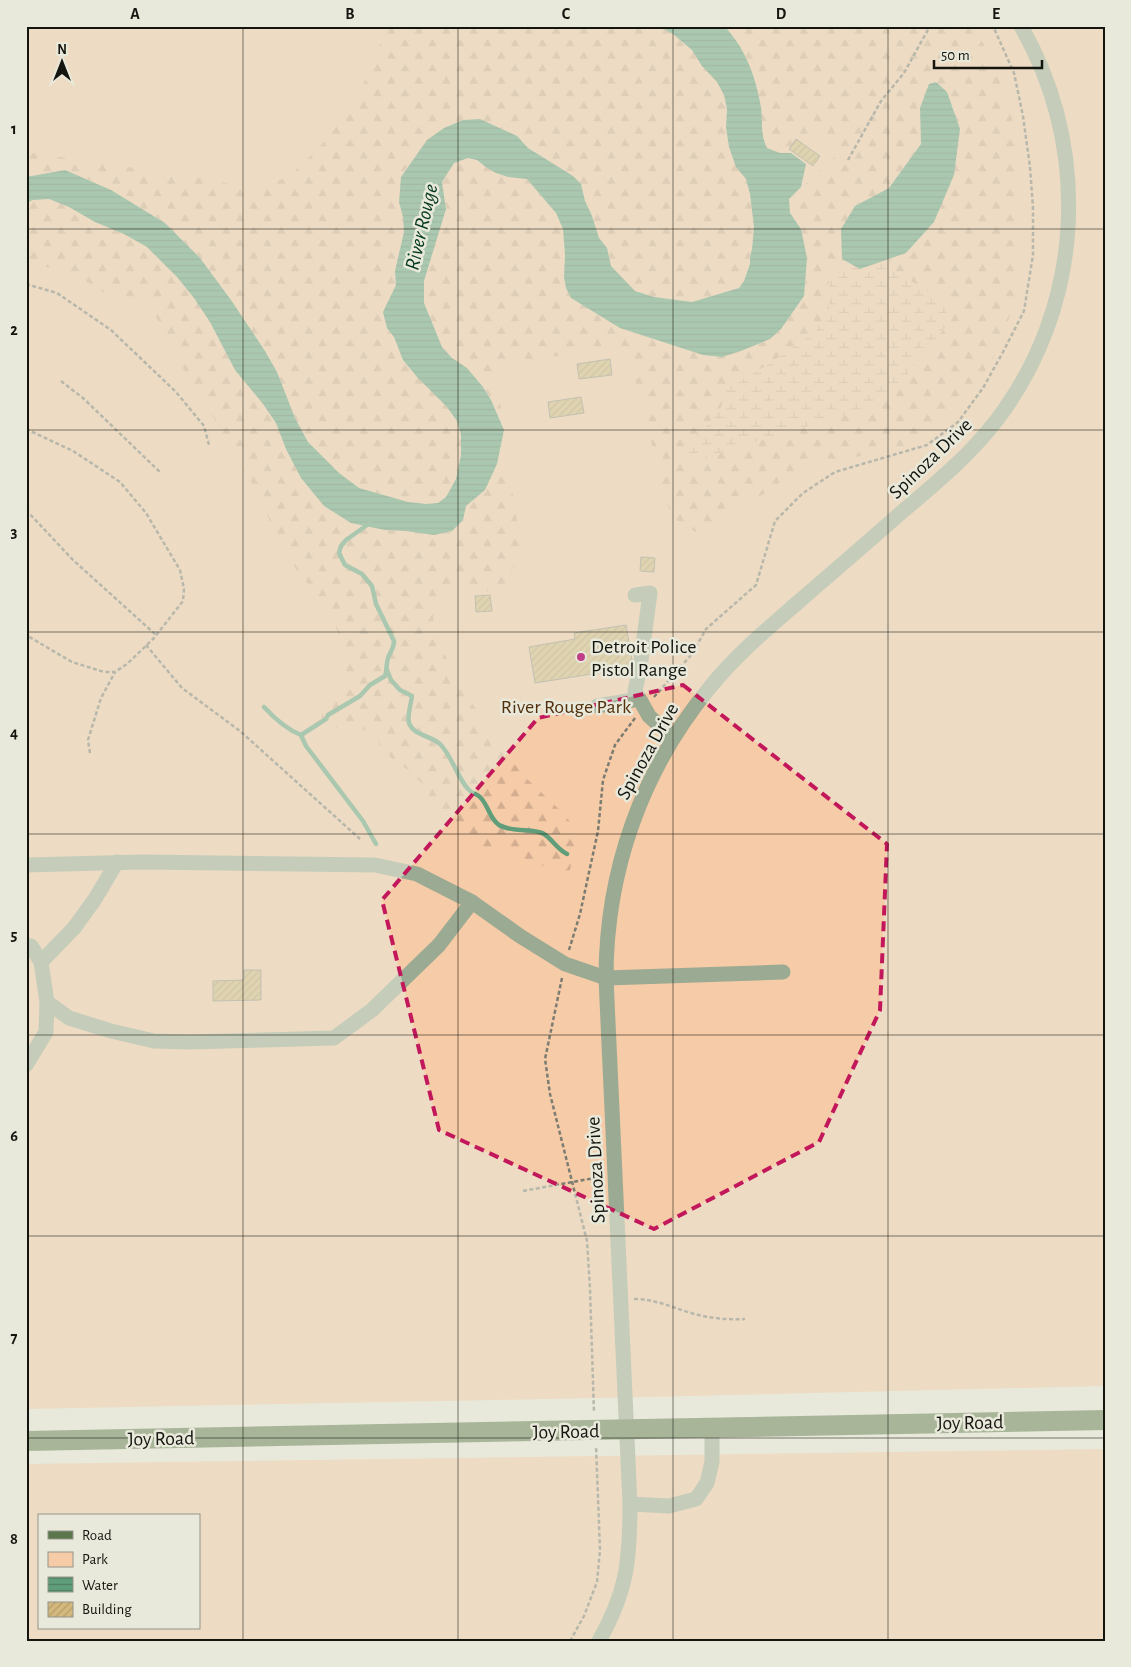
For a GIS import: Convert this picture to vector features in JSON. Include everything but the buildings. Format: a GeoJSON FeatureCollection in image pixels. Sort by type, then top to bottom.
{"type":"FeatureCollection","features":[{"type":"Feature","properties":{"kind":"main road","name":"Joy Road"},"geometry":{"type":"LineString","coordinates":[[26,1440],[1105,1420]]}},
{"type":"Feature","properties":{"kind":"street","name":"Spinoza Drive"},"geometry":{"type":"LineString","coordinates":[[599,1641],[620,1597],[626,1576],[630,1541],[630,1504],[606,978],[609,922],[622,852],[647,786],[673,738],[711,686],[748,645],[960,461],[996,421],[1029,370],[1047,328],[1060,284],[1067,243],[1068,189],[1063,143],[1057,113],[1040,62],[1021,26]]}},
{"type":"Feature","properties":{"kind":"street"},"geometry":{"type":"LineString","coordinates":[[635,595],[650,593],[635,691],[649,716],[673,738]]}},
{"type":"Feature","properties":{"kind":"street"},"geometry":{"type":"LineString","coordinates":[[597,706],[642,704]]}},
{"type":"Feature","properties":{"kind":"street"},"geometry":{"type":"LineString","coordinates":[[26,865],[117,862],[375,865],[417,874],[472,902],[520,936],[565,964],[606,978],[783,972]]}},
{"type":"Feature","properties":{"kind":"street"},"geometry":{"type":"LineString","coordinates":[[41,962],[74,928],[104,886],[117,862]]}},
{"type":"Feature","properties":{"kind":"street"},"geometry":{"type":"LineString","coordinates":[[47,1002],[69,1018],[111,1032],[154,1041],[189,1042],[334,1038],[372,1010],[439,945],[472,902]]}},
{"type":"Feature","properties":{"kind":"street"},"geometry":{"type":"LineString","coordinates":[[26,945],[32,946],[41,962],[47,1002],[46,1032],[26,1065]]}},
{"type":"Feature","properties":{"kind":"street"},"geometry":{"type":"LineString","coordinates":[[630,1504],[669,1506],[696,1499],[708,1483],[712,1462],[712,1428]]}},
{"type":"Feature","properties":{"kind":"path"},"geometry":{"type":"LineString","coordinates":[[848,160],[881,101],[904,73],[930,26]]}},
{"type":"Feature","properties":{"kind":"path"},"geometry":{"type":"LineString","coordinates":[[570,1641],[584,1616],[597,1582],[600,1550],[590,1289],[587,1241],[550,1094],[545,1059],[565,964],[580,914],[598,831],[603,780],[615,745],[642,704],[692,654],[706,629],[756,585],[775,521],[803,493],[835,472],[927,445],[958,422],[983,388],[1003,352],[1024,310],[1033,255],[1033,208],[1023,116],[1014,73],[992,26]]}},
{"type":"Feature","properties":{"kind":"path"},"geometry":{"type":"LineString","coordinates":[[26,284],[57,294],[111,330],[176,392],[204,426],[210,445]]}},
{"type":"Feature","properties":{"kind":"path"},"geometry":{"type":"LineString","coordinates":[[61,381],[83,398],[160,472]]}},
{"type":"Feature","properties":{"kind":"path"},"geometry":{"type":"LineString","coordinates":[[26,429],[73,451],[120,482],[146,513],[180,570],[184,589],[183,601],[156,635],[127,664],[115,672],[101,698],[88,740],[90,754]]}},
{"type":"Feature","properties":{"kind":"path"},"geometry":{"type":"LineString","coordinates":[[26,510],[73,560],[156,635]]}},
{"type":"Feature","properties":{"kind":"path"},"geometry":{"type":"LineString","coordinates":[[26,635],[72,662],[104,672],[115,672]]}},
{"type":"Feature","properties":{"kind":"path"},"geometry":{"type":"LineString","coordinates":[[146,645],[182,688],[240,731],[360,839]]}},
{"type":"Feature","properties":{"kind":"path"},"geometry":{"type":"LineString","coordinates":[[523,1191],[615,1174]]}},
{"type":"Feature","properties":{"kind":"path"},"geometry":{"type":"LineString","coordinates":[[620,1300],[656,1300],[692,1313],[733,1320],[745,1319]]}},
{"type":"Feature","properties":{"kind":"highlighted area"},"geometry":{"type":"Polygon","coordinates":[[[683,685],[887,844],[880,1010],[819,1142],[654,1229],[439,1130],[382,900],[538,718],[683,685]]]}},
{"type":"Feature","properties":{"kind":"green space","name":"River Rouge Park"},"geometry":{"type":"Polygon","coordinates":[[[26,26],[1105,26],[1105,1386],[26,1409],[26,26]]]}},
{"type":"Feature","properties":{"kind":"green space"},"geometry":{"type":"Polygon","coordinates":[[[382,26],[658,26],[673,34],[692,50],[702,66],[717,82],[724,95],[727,109],[726,127],[736,167],[746,178],[754,227],[750,247],[750,264],[744,281],[739,288],[692,302],[654,297],[635,291],[611,266],[607,248],[599,238],[585,201],[567,172],[528,148],[517,136],[480,119],[463,120],[427,140],[412,158],[401,177],[399,202],[404,232],[395,271],[396,285],[383,312],[387,328],[394,337],[403,360],[447,407],[457,421],[461,435],[461,455],[456,479],[446,497],[438,503],[408,502],[359,488],[339,473],[308,441],[295,418],[277,372],[231,300],[200,258],[162,221],[111,190],[65,170],[26,177],[26,152],[196,177],[257,190],[291,175],[324,142],[368,76],[383,37],[382,26]]]}},
{"type":"Feature","properties":{"kind":"green space"},"geometry":{"type":"Polygon","coordinates":[[[724,26],[973,26],[992,58],[1016,131],[1020,256],[1012,310],[992,362],[957,407],[904,448],[797,468],[769,491],[696,532],[671,517],[626,346],[495,365],[504,430],[483,387],[467,368],[452,358],[440,346],[424,303],[424,281],[446,209],[442,182],[454,163],[468,158],[477,160],[496,173],[508,177],[527,179],[556,213],[563,228],[564,277],[571,298],[620,328],[703,355],[722,357],[770,339],[781,329],[804,296],[807,258],[801,229],[790,213],[789,199],[840,152],[812,128],[791,153],[780,153],[767,148],[755,82],[743,51],[724,26]],[[920,108],[921,144],[889,188],[855,206],[841,229],[842,259],[829,281],[829,310],[815,332],[772,362],[721,407],[706,427],[685,446],[686,466],[732,449],[879,405],[909,373],[946,326],[946,302],[897,273],[891,258],[906,253],[934,222],[920,108]]]}},
{"type":"Feature","properties":{"kind":"green space"},"geometry":{"type":"Polygon","coordinates":[[[49,199],[69,207],[147,247],[177,277],[194,297],[210,322],[235,370],[276,423],[286,449],[301,478],[323,508],[351,523],[385,530],[406,531],[463,520],[466,506],[485,490],[497,464],[508,462],[522,552],[500,592],[444,589],[433,618],[440,646],[474,706],[511,760],[527,779],[571,823],[576,836],[570,870],[558,872],[485,847],[465,836],[428,808],[428,790],[412,773],[382,751],[376,735],[359,728],[334,728],[321,717],[345,675],[347,651],[334,624],[314,592],[287,557],[253,485],[226,442],[212,414],[190,390],[183,368],[168,337],[146,301],[105,293],[76,275],[47,267],[26,268],[26,203],[33,200],[49,199]]]}},
{"type":"Feature","properties":{"kind":"green space"},"geometry":{"type":"Polygon","coordinates":[[[891,258],[897,273],[947,302],[946,326],[909,373],[879,405],[732,449],[686,466],[685,446],[706,427],[721,407],[727,389],[772,362],[815,332],[829,310],[829,281],[842,259],[860,269],[891,258]]]}},
{"type":"Feature","properties":{"kind":"green space"},"geometry":{"type":"Polygon","coordinates":[[[1105,1449],[1105,1641],[26,1641],[26,1464],[1105,1449]]]}},
{"type":"Feature","properties":{"kind":"water","name":"River Rouge"},"geometry":{"type":"Polygon","coordinates":[[[658,26],[724,26],[743,52],[752,71],[760,102],[762,131],[767,148],[780,153],[791,153],[806,164],[801,187],[789,199],[790,213],[801,229],[807,258],[804,296],[781,329],[770,339],[722,357],[703,355],[620,328],[571,298],[566,288],[564,277],[563,229],[556,213],[527,179],[508,177],[496,173],[477,160],[468,158],[454,163],[442,182],[446,209],[424,281],[424,303],[442,347],[452,358],[467,368],[483,387],[504,430],[497,464],[485,490],[466,506],[463,520],[452,531],[434,535],[385,530],[351,523],[324,506],[301,478],[286,449],[276,423],[235,370],[210,322],[177,277],[147,247],[69,207],[49,199],[33,200],[26,203],[26,177],[65,170],[111,190],[165,223],[200,258],[265,351],[277,372],[295,418],[308,442],[339,473],[359,488],[408,502],[438,503],[446,497],[456,479],[461,455],[461,435],[457,421],[447,407],[403,360],[394,337],[387,328],[383,312],[396,285],[395,271],[404,232],[399,202],[401,177],[427,140],[444,128],[463,120],[480,119],[517,136],[528,148],[573,176],[581,184],[585,201],[599,238],[607,248],[611,266],[635,291],[654,297],[692,302],[739,288],[744,281],[750,264],[754,227],[746,179],[736,167],[729,147],[726,127],[727,109],[724,95],[717,82],[702,66],[692,50],[673,34],[658,26]]]}},
{"type":"Feature","properties":{"kind":"water"},"geometry":{"type":"Polygon","coordinates":[[[936,82],[947,92],[960,129],[954,175],[934,222],[906,253],[860,269],[842,259],[841,229],[855,206],[889,188],[921,144],[920,108],[929,84],[936,82]]]}},
{"type":"Feature","properties":{"kind":"waterway"},"geometry":{"type":"LineString","coordinates":[[301,735],[326,719],[328,715],[360,696],[370,685],[385,676],[388,658],[394,641],[376,604],[372,586],[362,574],[345,565],[339,553],[341,546],[346,540],[370,523]]}},
{"type":"Feature","properties":{"kind":"waterway"},"geometry":{"type":"LineString","coordinates":[[387,670],[391,680],[400,690],[412,696],[408,717],[411,727],[418,733],[440,744],[448,754],[464,784],[469,790],[479,796],[496,822],[510,829],[540,832],[567,854]]}},
{"type":"Feature","properties":{"kind":"waterway"},"geometry":{"type":"LineString","coordinates":[[264,707],[290,730],[301,735],[306,746],[363,821],[376,844]]}},
{"type":"Feature","properties":{"kind":"place","name":"Detroit Police Pistol Range"},"geometry":{"type":"Point","coordinates":[581,657]}}]}
